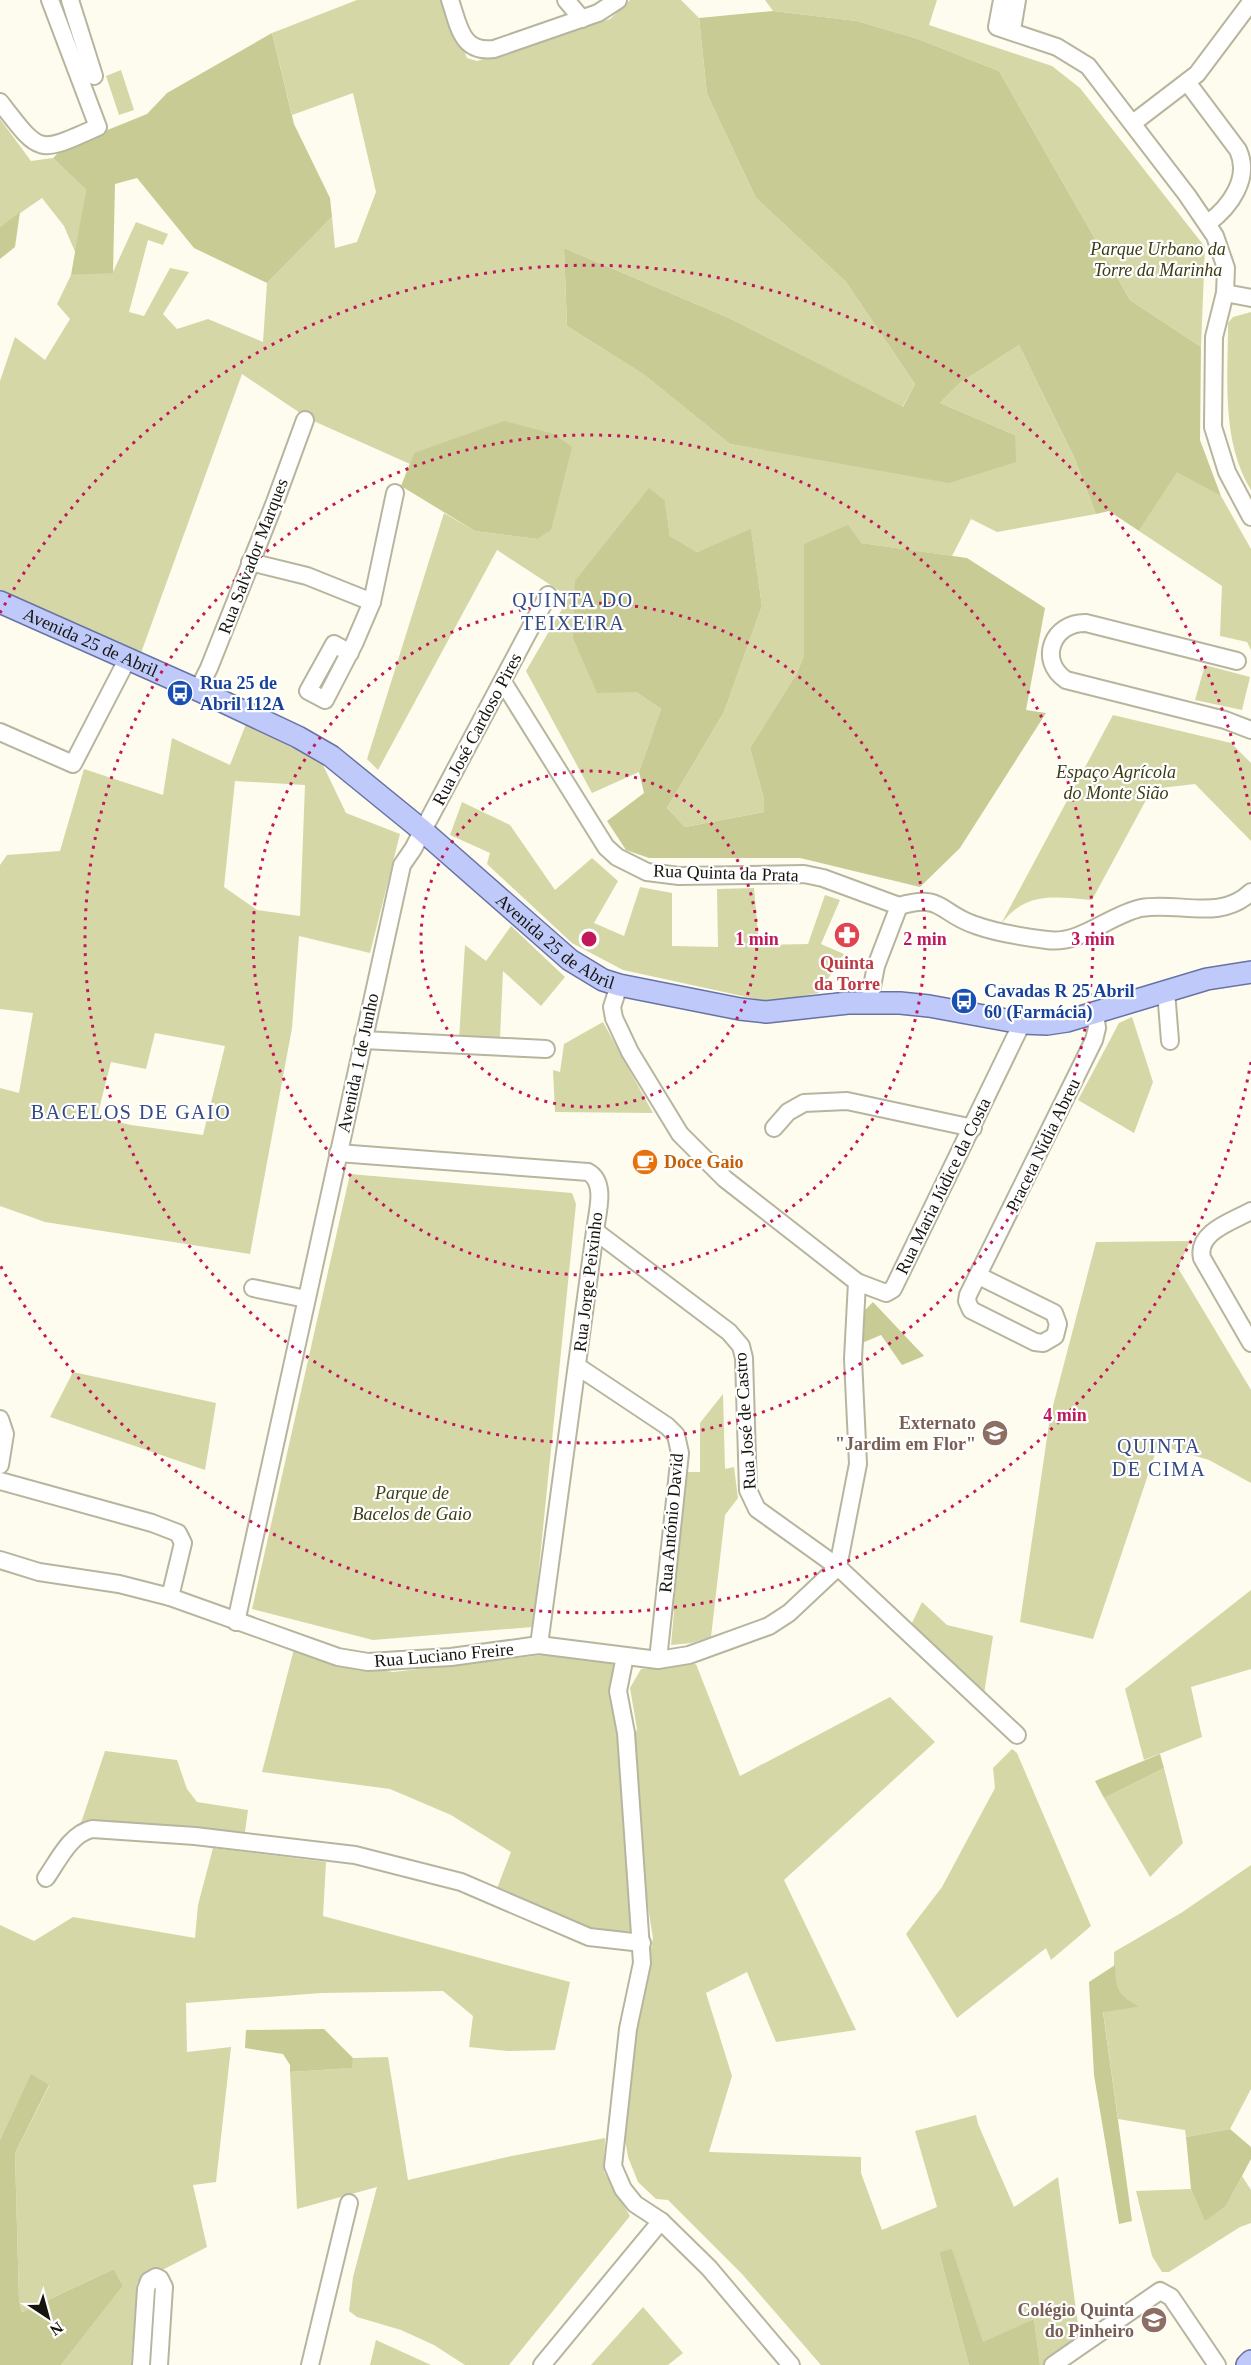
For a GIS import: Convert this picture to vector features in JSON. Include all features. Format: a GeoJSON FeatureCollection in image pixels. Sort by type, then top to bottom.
{"type":"FeatureCollection","features":[{"type":"Feature","properties":{"kind":"main road","name":"Avenida 25 de Abril"},"geometry":{"type":"LineString","coordinates":[[0,602],[198,690],[298,737],[331,756],[423,831],[570,960],[603,980],[720,1005],[766,1012],[869,1002],[929,1006],[1022,1023],[1047,1024],[1227,974],[1251,972]]}},
{"type":"Feature","properties":{"kind":"main road","name":"Avenida 25 de Abril"},"geometry":{"type":"LineString","coordinates":[[1187,986],[1251,983]]}},
{"type":"Feature","properties":{"kind":"main road"},"geometry":{"type":"LineString","coordinates":[[1247,2365],[1251,2361]]}},
{"type":"Feature","properties":{"kind":"street"},"geometry":{"type":"LineString","coordinates":[[0,102],[31,141],[43,146],[51,146],[98,127],[50,0]]}},
{"type":"Feature","properties":{"kind":"street"},"geometry":{"type":"LineString","coordinates":[[70,0],[94,76]]}},
{"type":"Feature","properties":{"kind":"street"},"geometry":{"type":"LineString","coordinates":[[450,0],[461,32],[467,42],[482,50],[494,49],[582,19],[598,13],[618,0]]}},
{"type":"Feature","properties":{"kind":"street"},"geometry":{"type":"LineString","coordinates":[[566,0],[582,19]]}},
{"type":"Feature","properties":{"kind":"street"},"geometry":{"type":"LineString","coordinates":[[1002,0],[1004,29]]}},
{"type":"Feature","properties":{"kind":"street"},"geometry":{"type":"LineString","coordinates":[[1004,29],[1017,0]]}},
{"type":"Feature","properties":{"kind":"street"},"geometry":{"type":"LineString","coordinates":[[1133,123],[1202,69],[1251,2]]}},
{"type":"Feature","properties":{"kind":"street"},"geometry":{"type":"LineString","coordinates":[[1004,29],[1057,47],[1088,66],[1208,223],[1219,245],[1226,268],[1224,293],[1214,337],[1214,427],[1227,472],[1251,517]]}},
{"type":"Feature","properties":{"kind":"street"},"geometry":{"type":"LineString","coordinates":[[1187,82],[1238,150],[1244,162],[1244,176],[1237,190],[1223,211],[1208,223]]}},
{"type":"Feature","properties":{"kind":"street"},"geometry":{"type":"LineString","coordinates":[[1224,293],[1251,298]]}},
{"type":"Feature","properties":{"kind":"street","name":"Rua Salvador Marques"},"geometry":{"type":"LineString","coordinates":[[198,690],[209,668],[305,420]]}},
{"type":"Feature","properties":{"kind":"street"},"geometry":{"type":"LineString","coordinates":[[350,653],[372,602],[395,493]]}},
{"type":"Feature","properties":{"kind":"street"},"geometry":{"type":"LineString","coordinates":[[250,562],[307,576],[372,602]]}},
{"type":"Feature","properties":{"kind":"street","name":"Rua José Cardoso Pires"},"geometry":{"type":"LineString","coordinates":[[423,831],[548,595]]}},
{"type":"Feature","properties":{"kind":"street"},"geometry":{"type":"LineString","coordinates":[[1237,661],[1086,623],[1076,623],[1065,627],[1052,644],[1051,654],[1055,670],[1066,680],[1225,720],[1251,730]]}},
{"type":"Feature","properties":{"kind":"street"},"geometry":{"type":"LineString","coordinates":[[0,732],[73,764],[128,658]]}},
{"type":"Feature","properties":{"kind":"street","name":"Rua Quinta da Prata"},"geometry":{"type":"LineString","coordinates":[[502,682],[606,847],[632,866],[647,872],[679,876],[804,874],[823,878],[899,906]]}},
{"type":"Feature","properties":{"kind":"street","name":"Avenida 1 de Junho"},"geometry":{"type":"LineString","coordinates":[[236,1622],[397,883],[402,865],[423,831]]}},
{"type":"Feature","properties":{"kind":"street"},"geometry":{"type":"LineString","coordinates":[[869,1002],[876,966],[899,906],[915,901],[932,902],[976,926],[1057,941],[1072,938],[1140,908],[1223,908],[1236,904],[1251,892]]}},
{"type":"Feature","properties":{"kind":"street"},"geometry":{"type":"LineString","coordinates":[[620,985],[612,1007],[614,1018],[630,1052],[675,1128],[725,1179],[857,1282],[853,1359],[858,1464],[838,1567],[1017,1735]]}},
{"type":"Feature","properties":{"kind":"street"},"geometry":{"type":"LineString","coordinates":[[1166,991],[1170,1041]]}},
{"type":"Feature","properties":{"kind":"street","name":"Praceta Nídia Abreu"},"geometry":{"type":"LineString","coordinates":[[979,1276],[1054,1313],[1058,1324],[1055,1336],[1043,1343],[1035,1342],[971,1310],[967,1301],[968,1295],[1094,1040],[1097,1028],[1095,1012]]}},
{"type":"Feature","properties":{"kind":"street","name":"Rua Maria Júdice da Costa"},"geometry":{"type":"LineString","coordinates":[[857,1282],[886,1293],[892,1290],[973,1128],[1022,1023]]}},
{"type":"Feature","properties":{"kind":"street"},"geometry":{"type":"LineString","coordinates":[[363,1040],[546,1049]]}},
{"type":"Feature","properties":{"kind":"street"},"geometry":{"type":"LineString","coordinates":[[774,1128],[788,1112],[804,1103],[847,1101],[973,1128]]}},
{"type":"Feature","properties":{"kind":"street","name":"Rua Jorge Peixinho"},"geometry":{"type":"LineString","coordinates":[[338,1153],[588,1172],[595,1176],[600,1184],[539,1646]]}},
{"type":"Feature","properties":{"kind":"street"},"geometry":{"type":"LineString","coordinates":[[1251,1211],[1207,1236],[1201,1245],[1202,1258],[1251,1343]]}},
{"type":"Feature","properties":{"kind":"street","name":"Rua José de Castro"},"geometry":{"type":"LineString","coordinates":[[595,1231],[729,1332],[741,1346],[744,1358],[748,1490],[752,1500],[757,1509],[838,1567]]}},
{"type":"Feature","properties":{"kind":"street"},"geometry":{"type":"LineString","coordinates":[[253,1288],[306,1299]]}},
{"type":"Feature","properties":{"kind":"street","name":"Rua António David"},"geometry":{"type":"LineString","coordinates":[[577,1366],[667,1426],[676,1435],[680,1453],[658,1660]]}},
{"type":"Feature","properties":{"kind":"street"},"geometry":{"type":"LineString","coordinates":[[0,1419],[5,1434],[0,1465]]}},
{"type":"Feature","properties":{"kind":"street"},"geometry":{"type":"LineString","coordinates":[[0,1480],[152,1523],[178,1533],[183,1543],[170,1597]]}},
{"type":"Feature","properties":{"kind":"street","name":"Rua Luciano Freire"},"geometry":{"type":"LineString","coordinates":[[0,1560],[39,1572],[119,1584],[170,1597],[338,1657],[368,1662],[451,1657],[539,1646],[658,1660],[703,1651],[769,1626],[789,1613],[838,1567]]}},
{"type":"Feature","properties":{"kind":"street"},"geometry":{"type":"LineString","coordinates":[[625,1656],[618,1691],[626,1733],[642,1963],[628,2029],[613,2166],[623,2189],[635,2204],[661,2221],[709,2268],[791,2365]]}},
{"type":"Feature","properties":{"kind":"street"},"geometry":{"type":"LineString","coordinates":[[46,1878],[75,1837],[84,1831],[92,1829],[195,1836],[355,1855],[389,1863],[474,1886],[589,1937],[642,1943]]}},
{"type":"Feature","properties":{"kind":"street"},"geometry":{"type":"LineString","coordinates":[[310,2365],[349,2204]]}},
{"type":"Feature","properties":{"kind":"street"},"geometry":{"type":"LineString","coordinates":[[542,2365],[661,2221]]}},
{"type":"Feature","properties":{"kind":"street"},"geometry":{"type":"LineString","coordinates":[[141,2365],[146,2289],[149,2281],[156,2277],[164,2286],[159,2365]]}},
{"type":"Feature","properties":{"kind":"street"},"geometry":{"type":"LineString","coordinates":[[1053,2365],[1160,2291],[1171,2297],[1217,2365]]}},
{"type":"Feature","properties":{"kind":"green space"},"geometry":{"type":"Polygon","coordinates":[[[357,0],[445,0],[467,58],[477,61],[610,19],[630,0],[681,0],[699,18],[707,94],[756,198],[846,282],[915,384],[902,408],[729,318],[564,248],[567,326],[643,374],[730,444],[826,460],[1015,435],[940,403],[960,383],[1019,345],[1074,457],[1096,514],[997,532],[971,519],[952,556],[861,543],[804,544],[804,655],[797,673],[750,748],[764,799],[764,812],[685,827],[667,808],[724,712],[762,606],[751,530],[697,552],[670,536],[665,502],[636,692],[661,709],[639,772],[592,793],[526,671],[569,597],[497,550],[378,770],[367,759],[444,513],[475,531],[537,539],[414,453],[410,464],[309,419],[242,374],[141,653],[0,590],[0,381],[15,337],[45,360],[70,319],[57,304],[71,275],[113,272],[136,222],[168,234],[163,245],[148,240],[129,312],[144,316],[170,268],[189,272],[163,314],[177,329],[208,319],[263,342],[267,283],[332,217],[335,248],[357,242],[376,192],[353,93],[292,115],[272,33],[357,0]]]}},
{"type":"Feature","properties":{"kind":"green space","name":"Parque Urbano da Torre da Marinha"},"geometry":{"type":"Polygon","coordinates":[[[765,0],[937,0],[929,25],[1052,66],[1080,88],[1205,247],[1201,347],[1130,300],[999,71],[918,39],[857,21],[773,11],[765,0]]]}},
{"type":"Feature","properties":{"kind":"green space"},"geometry":{"type":"Polygon","coordinates":[[[773,11],[857,21],[918,39],[999,71],[1130,300],[1201,347],[1200,440],[1221,496],[1177,472],[1139,531],[1109,511],[1096,514],[1074,457],[1019,345],[960,383],[940,403],[1015,435],[1016,462],[949,483],[730,444],[643,374],[567,326],[564,248],[729,318],[903,407],[915,384],[846,282],[756,198],[707,94],[699,18],[773,11]]]}},
{"type":"Feature","properties":{"kind":"green space"},"geometry":{"type":"Polygon","coordinates":[[[272,33],[294,124],[330,198],[332,217],[267,283],[194,248],[137,178],[115,184],[113,273],[71,275],[86,190],[53,158],[63,148],[147,114],[167,93],[272,33]]]}},
{"type":"Feature","properties":{"kind":"green space"},"geometry":{"type":"Polygon","coordinates":[[[121,70],[134,110],[119,115],[106,76],[121,70]]]}},
{"type":"Feature","properties":{"kind":"green space"},"geometry":{"type":"Polygon","coordinates":[[[0,119],[31,161],[53,158],[86,190],[76,254],[64,226],[42,198],[0,227],[0,119]]]}},
{"type":"Feature","properties":{"kind":"green space"},"geometry":{"type":"Polygon","coordinates":[[[20,212],[15,247],[0,259],[0,227],[20,212]]]}},
{"type":"Feature","properties":{"kind":"green space"},"geometry":{"type":"Polygon","coordinates":[[[1251,312],[1251,490],[1241,471],[1235,451],[1227,387],[1228,323],[1233,317],[1251,312]]]}},
{"type":"Feature","properties":{"kind":"green space"},"geometry":{"type":"Polygon","coordinates":[[[504,421],[554,434],[572,447],[551,530],[537,539],[475,531],[401,486],[414,453],[504,421]]]}},
{"type":"Feature","properties":{"kind":"green space"},"geometry":{"type":"Polygon","coordinates":[[[1177,471],[1221,496],[1251,549],[1251,650],[1247,642],[1220,636],[1222,586],[1139,531],[1177,471]]]}},
{"type":"Feature","properties":{"kind":"green space"},"geometry":{"type":"Polygon","coordinates":[[[649,488],[665,501],[670,536],[697,552],[751,529],[762,606],[724,712],[667,808],[685,827],[764,812],[764,799],[750,748],[797,673],[804,655],[804,544],[848,525],[861,543],[967,558],[1045,608],[1026,710],[1046,713],[960,848],[920,887],[800,858],[649,858],[626,850],[607,821],[644,793],[639,772],[661,709],[636,692],[597,693],[573,638],[575,581],[649,488]]]}},
{"type":"Feature","properties":{"kind":"green space"},"geometry":{"type":"Polygon","coordinates":[[[1205,665],[1250,677],[1242,710],[1195,700],[1205,665]]]}},
{"type":"Feature","properties":{"kind":"green space","name":"Espaço Agrícola do Monte Sião"},"geometry":{"type":"Polygon","coordinates":[[[1113,715],[1231,743],[1251,763],[1251,841],[1195,784],[1152,789],[1092,900],[1042,898],[1021,906],[1001,924],[1113,715]]]}},
{"type":"Feature","properties":{"kind":"green space"},"geometry":{"type":"Polygon","coordinates":[[[246,724],[322,763],[346,813],[400,834],[370,953],[299,936],[292,1028],[250,1254],[45,1222],[0,1206],[0,1088],[19,1093],[33,1013],[0,1009],[0,865],[7,855],[60,851],[84,769],[163,795],[172,738],[230,765],[246,724]],[[235,781],[224,887],[257,910],[300,916],[305,785],[235,781]],[[155,1033],[146,1069],[111,1062],[97,1117],[131,1125],[203,1135],[225,1046],[155,1033]]]}},
{"type":"Feature","properties":{"kind":"green space"},"geometry":{"type":"Polygon","coordinates":[[[462,802],[510,825],[555,890],[592,858],[618,881],[594,923],[624,936],[640,887],[672,893],[672,946],[718,947],[717,889],[754,888],[759,945],[808,944],[825,895],[840,900],[821,944],[844,954],[819,993],[770,1002],[623,970],[572,943],[487,864],[490,853],[450,835],[462,802]]]}},
{"type":"Feature","properties":{"kind":"green space"},"geometry":{"type":"Polygon","coordinates":[[[511,926],[565,977],[541,1006],[503,971],[500,1038],[459,1039],[465,945],[486,961],[511,926]]]}},
{"type":"Feature","properties":{"kind":"green space"},"geometry":{"type":"Polygon","coordinates":[[[1132,1017],[1153,1082],[1134,1133],[1078,1100],[1119,1023],[1132,1017]]]}},
{"type":"Feature","properties":{"kind":"green space"},"geometry":{"type":"Polygon","coordinates":[[[603,1022],[653,1113],[555,1112],[553,1070],[560,1072],[564,1044],[603,1022]]]}},
{"type":"Feature","properties":{"kind":"green space","name":"Parque de Bacelos de Gaio"},"geometry":{"type":"Polygon","coordinates":[[[350,1174],[572,1193],[576,1204],[533,1627],[373,1640],[252,1609],[350,1174]]]}},
{"type":"Feature","properties":{"kind":"green space"},"geometry":{"type":"Polygon","coordinates":[[[1190,1241],[1178,1268],[1251,1390],[1251,1483],[1209,1460],[1158,1445],[1093,1639],[1020,1622],[1050,1417],[1096,1242],[1190,1241]]]}},
{"type":"Feature","properties":{"kind":"green space"},"geometry":{"type":"Polygon","coordinates":[[[873,1302],[924,1356],[902,1365],[881,1335],[862,1343],[860,1315],[873,1302]]]}},
{"type":"Feature","properties":{"kind":"green space"},"geometry":{"type":"Polygon","coordinates":[[[73,1372],[216,1403],[205,1470],[50,1417],[73,1372]]]}},
{"type":"Feature","properties":{"kind":"green space"},"geometry":{"type":"Polygon","coordinates":[[[723,1394],[725,1469],[734,1467],[738,1498],[725,1515],[711,1637],[691,1643],[671,1645],[674,1611],[668,1608],[686,1472],[700,1472],[700,1423],[723,1394]]]}},
{"type":"Feature","properties":{"kind":"green space"},"geometry":{"type":"Polygon","coordinates":[[[1251,1590],[1251,1669],[1191,1687],[1202,1737],[1144,1760],[1125,1689],[1251,1590]]]}},
{"type":"Feature","properties":{"kind":"green space"},"geometry":{"type":"Polygon","coordinates":[[[922,1602],[947,1625],[993,1636],[984,1694],[911,1625],[922,1602]]]}},
{"type":"Feature","properties":{"kind":"green space"},"geometry":{"type":"Polygon","coordinates":[[[294,1649],[318,1658],[393,1672],[542,1655],[612,1662],[616,1668],[636,1936],[591,1931],[496,1891],[511,1852],[451,1815],[390,1789],[262,1772],[294,1649]]]}},
{"type":"Feature","properties":{"kind":"green space"},"geometry":{"type":"Polygon","coordinates":[[[696,1664],[740,1776],[890,1697],[935,1742],[784,1880],[856,2030],[776,2042],[747,1972],[706,1993],[732,2076],[709,2152],[861,2157],[861,2173],[882,2230],[937,2207],[915,2131],[976,2115],[1014,2207],[1058,2177],[1080,2339],[1044,2365],[1040,2365],[1034,2319],[983,2343],[952,2250],[939,2252],[969,2365],[821,2365],[742,2274],[668,2200],[656,2199],[638,2182],[628,2157],[624,2134],[632,2046],[653,1938],[643,1877],[633,1738],[637,1729],[630,1688],[641,1669],[696,1664]]]}},
{"type":"Feature","properties":{"kind":"green space"},"geometry":{"type":"Polygon","coordinates":[[[1012,1749],[1017,1753],[1091,1926],[1051,1960],[1046,1948],[957,2018],[906,1934],[942,1887],[995,1788],[993,1768],[1012,1749]]]}},
{"type":"Feature","properties":{"kind":"green space"},"geometry":{"type":"Polygon","coordinates":[[[105,1751],[177,1760],[187,1789],[197,1802],[248,1810],[245,1832],[80,1826],[105,1751]]]}},
{"type":"Feature","properties":{"kind":"green space"},"geometry":{"type":"Polygon","coordinates":[[[1160,1754],[1164,1768],[1104,1798],[1095,1781],[1160,1754]]]}},
{"type":"Feature","properties":{"kind":"green space"},"geometry":{"type":"Polygon","coordinates":[[[1164,1768],[1183,1843],[1150,1877],[1104,1798],[1164,1768]]]}},
{"type":"Feature","properties":{"kind":"green space"},"geometry":{"type":"Polygon","coordinates":[[[213,1848],[326,1862],[323,1916],[570,1982],[555,2050],[508,2051],[469,2047],[473,2016],[443,1991],[322,1993],[186,2003],[187,2052],[231,2047],[216,2182],[193,2185],[207,2247],[137,2283],[131,2365],[61,2365],[123,2286],[114,2269],[22,2312],[19,2300],[15,2153],[49,2086],[31,2075],[0,2140],[0,1925],[34,1941],[73,1917],[195,1938],[198,1905],[213,1848]]]}},
{"type":"Feature","properties":{"kind":"green space"},"geometry":{"type":"Polygon","coordinates":[[[1251,1865],[1251,2089],[1230,2129],[1186,2137],[1185,2130],[1118,2119],[1103,2011],[1138,2007],[1118,1990],[1114,1978],[1114,1952],[1181,1913],[1251,1865]]]}},
{"type":"Feature","properties":{"kind":"green space"},"geometry":{"type":"Polygon","coordinates":[[[1115,1965],[1119,1990],[1139,2007],[1103,2012],[1132,2221],[1119,2224],[1094,2075],[1089,1982],[1115,1965]]]}},
{"type":"Feature","properties":{"kind":"green space"},"geometry":{"type":"Polygon","coordinates":[[[324,2029],[353,2058],[352,2068],[290,2072],[290,2065],[283,2054],[245,2048],[246,2030],[324,2029]]]}},
{"type":"Feature","properties":{"kind":"green space"},"geometry":{"type":"Polygon","coordinates":[[[388,2057],[408,2180],[507,2157],[605,2138],[604,2172],[630,2216],[509,2365],[465,2365],[434,2345],[401,2330],[357,2317],[349,2311],[353,2277],[377,2187],[297,2209],[290,2072],[351,2068],[353,2058],[388,2057]]]}},
{"type":"Feature","properties":{"kind":"green space"},"geometry":{"type":"Polygon","coordinates":[[[31,2074],[49,2085],[15,2153],[19,2300],[22,2312],[114,2269],[123,2286],[61,2365],[0,2365],[0,2140],[31,2074]]]}},
{"type":"Feature","properties":{"kind":"green space"},"geometry":{"type":"Polygon","coordinates":[[[1230,2129],[1251,2147],[1251,2159],[1226,2206],[1205,2221],[1191,2189],[1186,2137],[1230,2129]]]}},
{"type":"Feature","properties":{"kind":"green space"},"geometry":{"type":"Polygon","coordinates":[[[1242,2176],[1251,2190],[1251,2223],[1240,2227],[1169,2272],[1162,2272],[1152,2256],[1136,2191],[1191,2189],[1205,2220],[1226,2206],[1242,2176]]]}},
{"type":"Feature","properties":{"kind":"green space"},"geometry":{"type":"Polygon","coordinates":[[[952,2249],[983,2342],[1034,2319],[1040,2365],[969,2365],[939,2252],[952,2249]]]}},
{"type":"Feature","properties":{"kind":"green space"},"geometry":{"type":"Polygon","coordinates":[[[643,2307],[683,2353],[668,2365],[591,2365],[643,2307]]]}},
{"type":"Feature","properties":{"kind":"green space"},"geometry":{"type":"Polygon","coordinates":[[[376,2340],[431,2365],[370,2365],[376,2340]]]}},
{"type":"Feature","properties":{"kind":"place","name":"Rua 25 de Abril 112A"},"geometry":{"type":"Point","coordinates":[180,693]}},
{"type":"Feature","properties":{"kind":"place","name":"Quinta da Torre"},"geometry":{"type":"Point","coordinates":[847,935]}},
{"type":"Feature","properties":{"kind":"place","name":"Cavadas R 25 Abril 60 (Farmácia)"},"geometry":{"type":"Point","coordinates":[964,1001]}},
{"type":"Feature","properties":{"kind":"place","name":"Doce Gaio"},"geometry":{"type":"Point","coordinates":[645,1162]}},
{"type":"Feature","properties":{"kind":"place","name":"Externato \"Jardim em Flor\""},"geometry":{"type":"Point","coordinates":[995,1433]}},
{"type":"Feature","properties":{"kind":"place","name":"Colégio Quinta do Pinheiro"},"geometry":{"type":"Point","coordinates":[1154,2320]}},
{"type":"Feature","properties":{"kind":"district","name":"QUINTA DO TEIXEIRA"},"geometry":{"type":"Point","coordinates":[573,612]}},
{"type":"Feature","properties":{"kind":"district","name":"BACELOS DE GAIO"},"geometry":{"type":"Point","coordinates":[131,1112]}},
{"type":"Feature","properties":{"kind":"district","name":"QUINTA DE CIMA"},"geometry":{"type":"Point","coordinates":[1159,1458]}}]}
